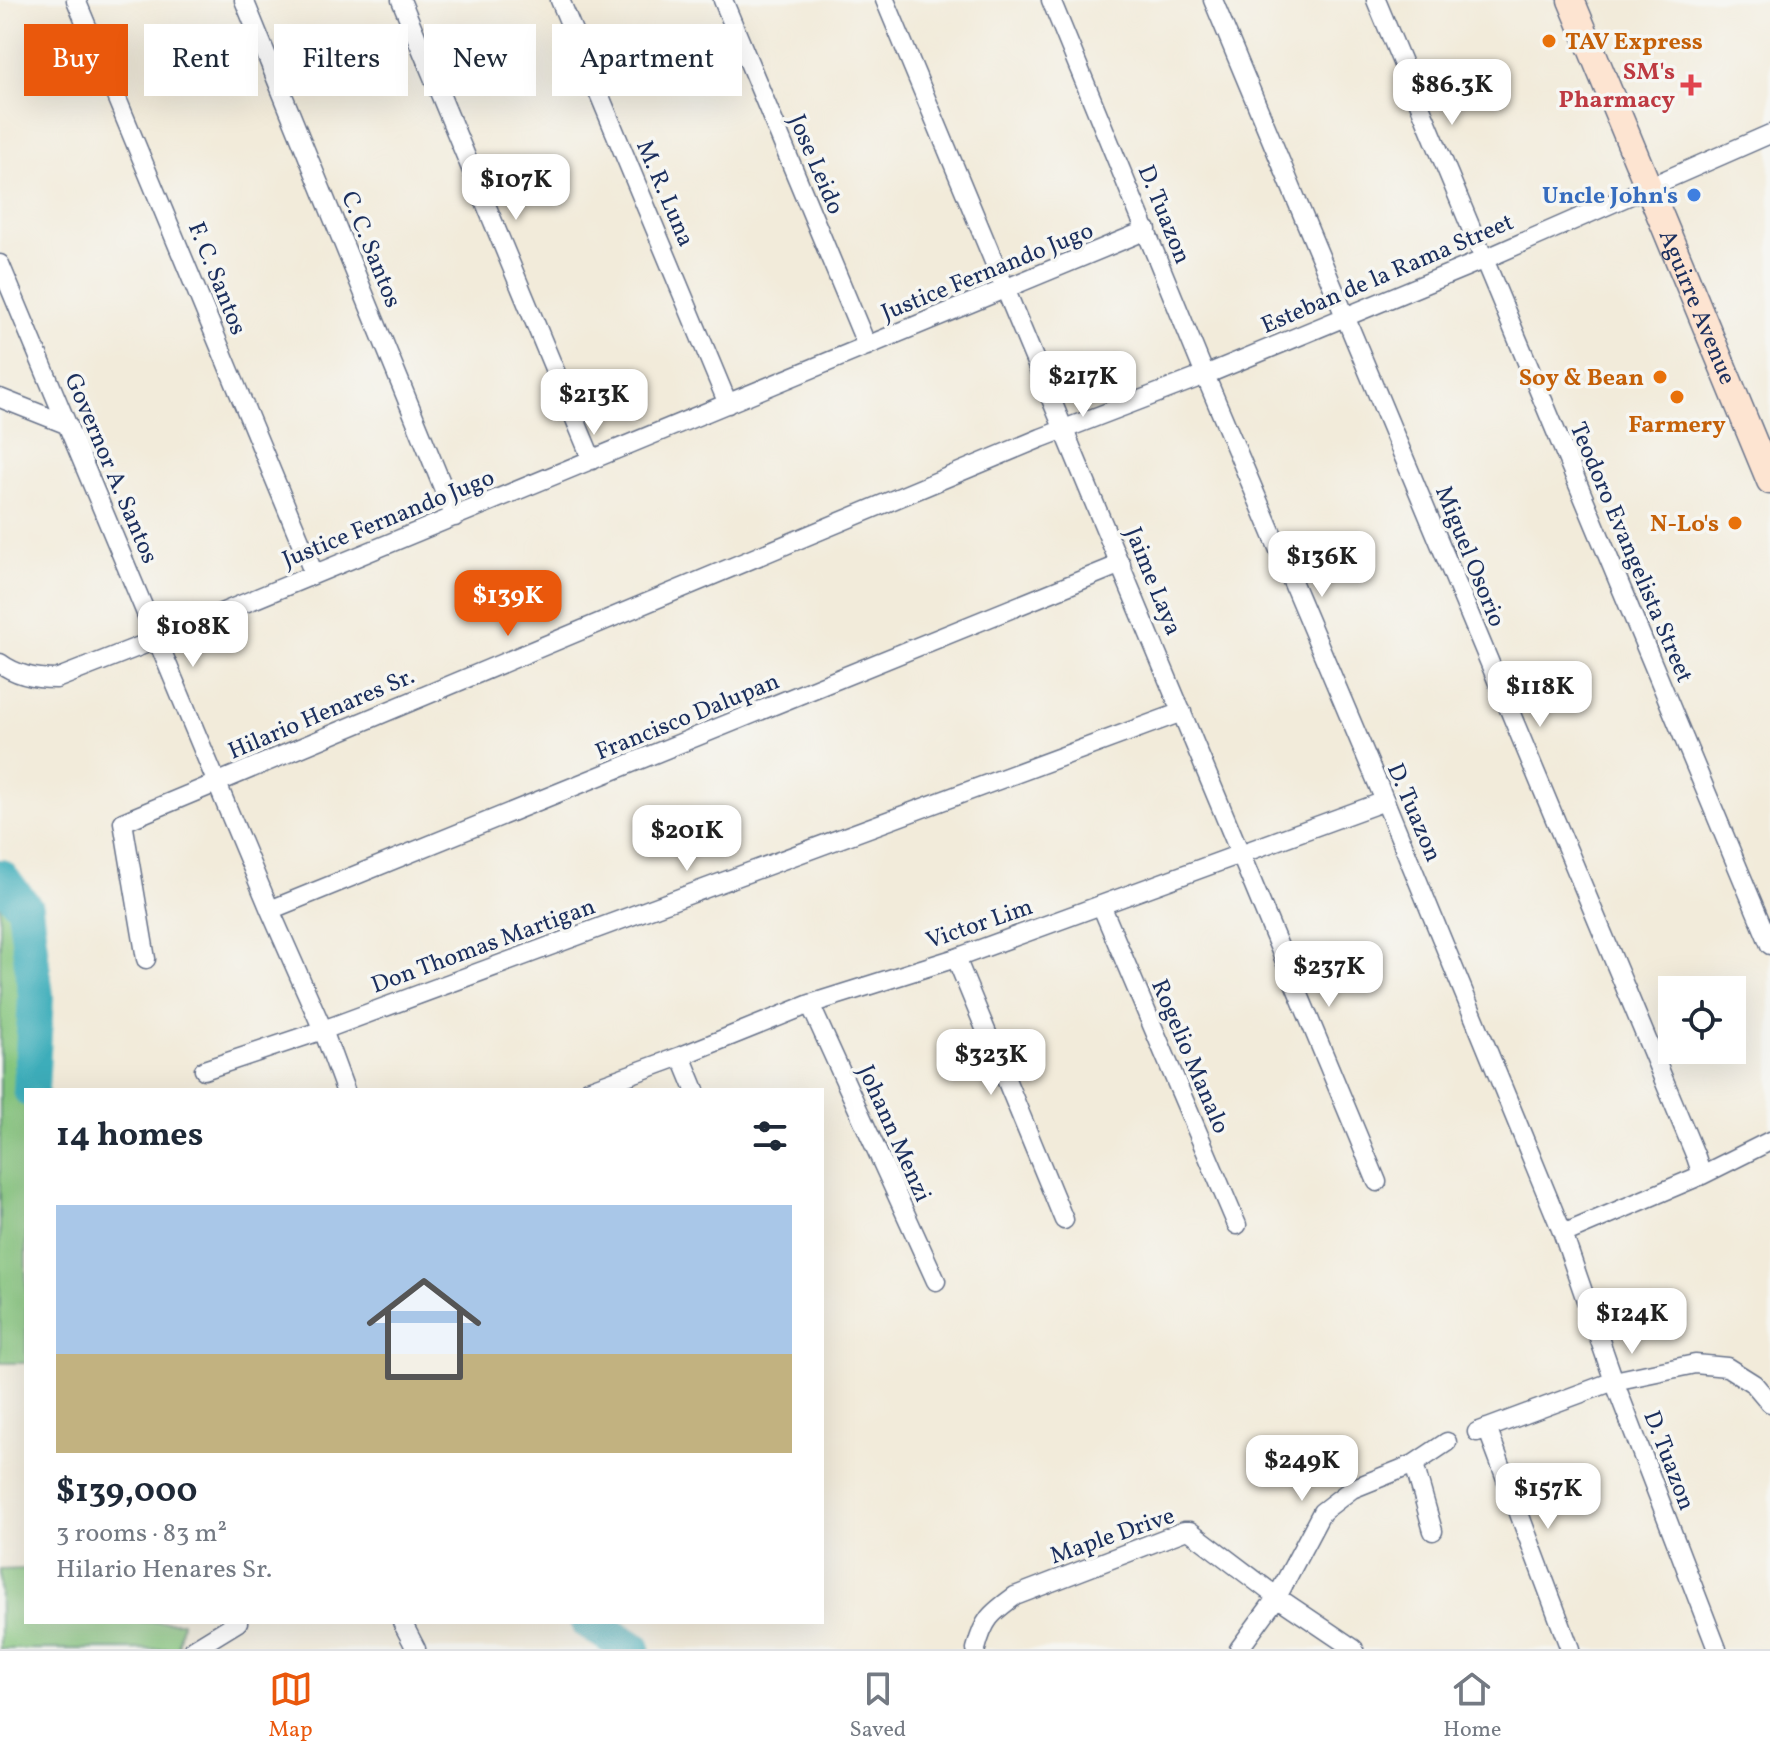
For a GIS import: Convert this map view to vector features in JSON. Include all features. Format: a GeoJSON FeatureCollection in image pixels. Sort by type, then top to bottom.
{"type":"FeatureCollection","features":[{"type":"Feature","properties":{"kind":"street","name":"F. C. Santos"},"geometry":{"type":"LineString","coordinates":[[76,0],[314,574]]}},
{"type":"Feature","properties":{"kind":"street","name":"C. C. Santos"},"geometry":{"type":"LineString","coordinates":[[244,0],[455,517]]}},
{"type":"Feature","properties":{"kind":"street"},"geometry":{"type":"LineString","coordinates":[[401,0],[592,460]]}},
{"type":"Feature","properties":{"kind":"street","name":"M. R. Luna"},"geometry":{"type":"LineString","coordinates":[[560,0],[728,404]]}},
{"type":"Feature","properties":{"kind":"street","name":"Jose Leido"},"geometry":{"type":"LineString","coordinates":[[723,0],[867,346]]}},
{"type":"Feature","properties":{"kind":"street","name":"Jaime Laya"},"geometry":{"type":"LineString","coordinates":[[885,0],[1377,1182]]}},
{"type":"Feature","properties":{"kind":"street","name":"D. Tuazon"},"geometry":{"type":"LineString","coordinates":[[1051,0],[1563,1234],[1614,1381],[1717,1649]]}},
{"type":"Feature","properties":{"kind":"street","name":"Miguel Osorio"},"geometry":{"type":"LineString","coordinates":[[1213,0],[1702,1175]]}},
{"type":"Feature","properties":{"kind":"street","name":"Teodoro Evangelista Street"},"geometry":{"type":"LineString","coordinates":[[1376,0],[1770,945]]}},
{"type":"Feature","properties":{"kind":"street","name":"Aguirre Avenue"},"geometry":{"type":"LineString","coordinates":[[1571,0],[1770,481]]}},
{"type":"Feature","properties":{"kind":"street","name":"Esteban de la Rama Street"},"geometry":{"type":"LineString","coordinates":[[1064,429],[1205,375],[1485,259],[1770,134]]}},
{"type":"Feature","properties":{"kind":"street","name":"Justice Fernando Jugo"},"geometry":{"type":"LineString","coordinates":[[0,663],[20,674],[56,679],[1147,230]]}},
{"type":"Feature","properties":{"kind":"street","name":"Governor A. Santos"},"geometry":{"type":"LineString","coordinates":[[0,264],[323,1030],[344,1088]]}},
{"type":"Feature","properties":{"kind":"street"},"geometry":{"type":"LineString","coordinates":[[0,398],[68,425]]}},
{"type":"Feature","properties":{"kind":"street","name":"Hilario Henares Sr."},"geometry":{"type":"LineString","coordinates":[[146,959],[123,822],[1064,429]]}},
{"type":"Feature","properties":{"kind":"street","name":"Francisco Dalupan"},"geometry":{"type":"LineString","coordinates":[[270,910],[1121,564]]}},
{"type":"Feature","properties":{"kind":"street","name":"Don Thomas Martigan"},"geometry":{"type":"LineString","coordinates":[[204,1070],[323,1030],[1182,712]]}},
{"type":"Feature","properties":{"kind":"street","name":"Victor Lim"},"geometry":{"type":"LineString","coordinates":[[593,1088],[810,1004],[956,958],[1385,801]]}},
{"type":"Feature","properties":{"kind":"street","name":"Rogelio Manalo"},"geometry":{"type":"LineString","coordinates":[[1101,905],[1237,1225]]}},
{"type":"Feature","properties":{"kind":"street"},"geometry":{"type":"LineString","coordinates":[[956,958],[1064,1220]]}},
{"type":"Feature","properties":{"kind":"street","name":"Johann Menzi"},"geometry":{"type":"LineString","coordinates":[[810,1004],[936,1281]]}},
{"type":"Feature","properties":{"kind":"street"},"geometry":{"type":"LineString","coordinates":[[681,1056],[694,1088]]}},
{"type":"Feature","properties":{"kind":"street"},"geometry":{"type":"LineString","coordinates":[[1563,1234],[1702,1175],[1770,1141]]}},
{"type":"Feature","properties":{"kind":"street"},"geometry":{"type":"LineString","coordinates":[[1570,1649],[1482,1430],[1614,1381],[1695,1364],[1727,1367],[1754,1384],[1770,1403]]}},
{"type":"Feature","properties":{"kind":"street"},"geometry":{"type":"LineString","coordinates":[[1239,1649],[1277,1597],[1322,1512],[1352,1489],[1414,1464],[1447,1442]]}},
{"type":"Feature","properties":{"kind":"street"},"geometry":{"type":"LineString","coordinates":[[1414,1464],[1433,1531]]}},
{"type":"Feature","properties":{"kind":"street","name":"Maple Drive"},"geometry":{"type":"LineString","coordinates":[[976,1649],[980,1633],[992,1613],[1015,1596],[1184,1531],[1190,1531],[1277,1597],[1354,1649]]}},
{"type":"Feature","properties":{"kind":"street"},"geometry":{"type":"LineString","coordinates":[[194,1649],[235,1624]]}},
{"type":"Feature","properties":{"kind":"street"},"geometry":{"type":"LineString","coordinates":[[403,1624],[416,1649]]}},
{"type":"Feature","properties":{"kind":"green space"},"geometry":{"type":"Polygon","coordinates":[[[0,877],[25,908],[36,996],[31,1088],[24,1088],[24,1363],[0,1363],[0,877]]]}},
{"type":"Feature","properties":{"kind":"green space"},"geometry":{"type":"Polygon","coordinates":[[[24,1569],[24,1624],[182,1624],[178,1649],[0,1649],[0,1570],[24,1569]]]}},
{"type":"Feature","properties":{"kind":"waterway"},"geometry":{"type":"LineString","coordinates":[[0,877],[25,908],[36,996],[31,1088]]}},
{"type":"Feature","properties":{"kind":"waterway"},"geometry":{"type":"LineString","coordinates":[[591,1624],[633,1649]]}},
{"type":"Feature","properties":{"kind":"place","name":"TAV Express"},"geometry":{"type":"Point","coordinates":[1549,41]}},
{"type":"Feature","properties":{"kind":"place","name":"SM's Pharmacy"},"geometry":{"type":"Point","coordinates":[1691,85]}},
{"type":"Feature","properties":{"kind":"place","name":"Uncle John's"},"geometry":{"type":"Point","coordinates":[1694,195]}},
{"type":"Feature","properties":{"kind":"place","name":"Soy & Bean"},"geometry":{"type":"Point","coordinates":[1660,377]}},
{"type":"Feature","properties":{"kind":"place","name":"Farmery"},"geometry":{"type":"Point","coordinates":[1677,397]}},
{"type":"Feature","properties":{"kind":"place","name":"N-Lo's"},"geometry":{"type":"Point","coordinates":[1735,523]}}]}
